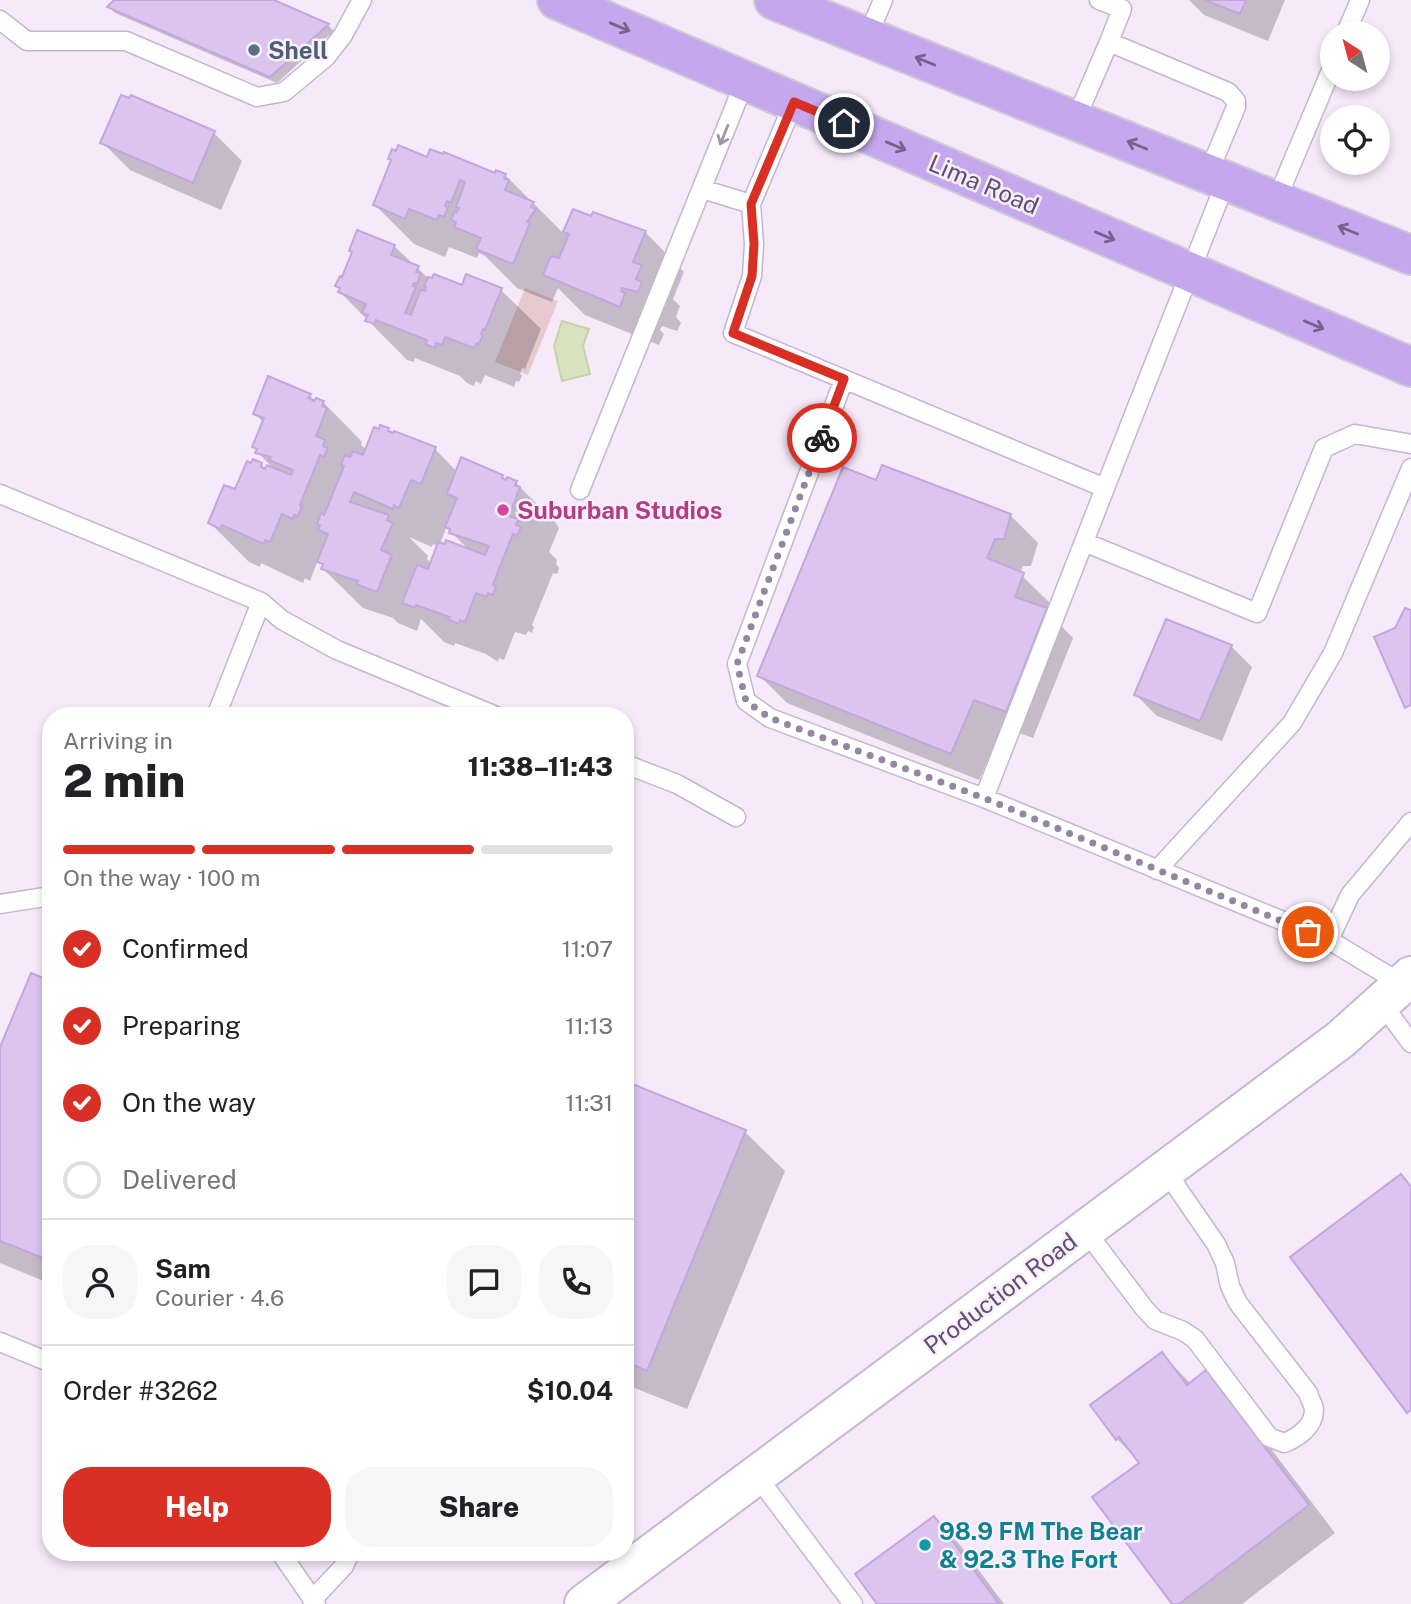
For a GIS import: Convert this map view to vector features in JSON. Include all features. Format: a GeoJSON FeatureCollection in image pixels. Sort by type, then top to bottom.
{"type":"FeatureCollection","features":[{"type":"Feature","properties":{"kind":"highway","name":"Lima Road"},"geometry":{"type":"LineString","coordinates":[[557,0],[1411,367]]}},
{"type":"Feature","properties":{"kind":"highway"},"geometry":{"type":"LineString","coordinates":[[774,0],[1411,255]]}},
{"type":"Feature","properties":{"kind":"street","name":"Production Road"},"geometry":{"type":"LineString","coordinates":[[584,1604],[1340,1039],[1398,988]]}},
{"type":"Feature","properties":{"kind":"lane"},"geometry":{"type":"LineString","coordinates":[[0,20],[27,41],[126,41],[257,97],[284,92],[326,57],[343,35],[362,0]]}},
{"type":"Feature","properties":{"kind":"lane"},"geometry":{"type":"LineString","coordinates":[[867,38],[883,0]]}},
{"type":"Feature","properties":{"kind":"lane"},"geometry":{"type":"LineString","coordinates":[[1075,121],[1122,9],[1099,0]]}},
{"type":"Feature","properties":{"kind":"lane"},"geometry":{"type":"LineString","coordinates":[[1351,21],[1360,0]]}},
{"type":"Feature","properties":{"kind":"lane"},"geometry":{"type":"LineString","coordinates":[[984,798],[1191,272],[1236,107],[1233,96],[1228,92],[1108,42]]}},
{"type":"Feature","properties":{"kind":"lane"},"geometry":{"type":"LineString","coordinates":[[580,490],[745,81]]}},
{"type":"Feature","properties":{"kind":"lane"},"geometry":{"type":"LineString","coordinates":[[1276,201],[1322,91]]}},
{"type":"Feature","properties":{"kind":"lane"},"geometry":{"type":"LineString","coordinates":[[794,102],[751,204],[754,244],[752,276],[733,333],[1105,488]]}},
{"type":"Feature","properties":{"kind":"lane"},"geometry":{"type":"LineString","coordinates":[[702,189],[751,204]]}},
{"type":"Feature","properties":{"kind":"lane"},"geometry":{"type":"LineString","coordinates":[[844,379],[737,664],[746,701],[770,718],[984,798],[1329,940],[1398,988],[1411,1043]]}},
{"type":"Feature","properties":{"kind":"lane"},"geometry":{"type":"LineString","coordinates":[[1084,542],[1257,613],[1324,448],[1355,434],[1411,444]]}},
{"type":"Feature","properties":{"kind":"lane"},"geometry":{"type":"LineString","coordinates":[[1157,870],[1293,723],[1332,653],[1411,468]]}},
{"type":"Feature","properties":{"kind":"lane"},"geometry":{"type":"LineString","coordinates":[[0,494],[261,602],[282,620],[337,650],[474,707]]}},
{"type":"Feature","properties":{"kind":"lane"},"geometry":{"type":"LineString","coordinates":[[220,707],[261,602]]}},
{"type":"Feature","properties":{"kind":"lane"},"geometry":{"type":"LineString","coordinates":[[634,767],[677,784],[736,817]]}},
{"type":"Feature","properties":{"kind":"lane"},"geometry":{"type":"LineString","coordinates":[[1329,940],[1350,895],[1411,822]]}},
{"type":"Feature","properties":{"kind":"lane"},"geometry":{"type":"LineString","coordinates":[[0,904],[42,897]]}},
{"type":"Feature","properties":{"kind":"lane"},"geometry":{"type":"LineString","coordinates":[[1085,1230],[1155,1320],[1184,1331],[1195,1339],[1269,1437],[1284,1443],[1297,1438],[1308,1426],[1314,1410],[1308,1394],[1238,1303],[1216,1244],[1165,1170]]}},
{"type":"Feature","properties":{"kind":"lane"},"geometry":{"type":"LineString","coordinates":[[0,1342],[42,1359]]}},
{"type":"Feature","properties":{"kind":"lane"},"geometry":{"type":"LineString","coordinates":[[756,1475],[853,1604]]}},
{"type":"Feature","properties":{"kind":"lane"},"geometry":{"type":"LineString","coordinates":[[286,1561],[314,1602],[346,1561]]}},
{"type":"Feature","properties":{"kind":"shaded area"},"geometry":{"type":"Polygon","coordinates":[[[525,288],[558,301],[528,375],[495,362],[525,288]]]}},
{"type":"Feature","properties":{"kind":"shaded area"},"geometry":{"type":"Polygon","coordinates":[[[562,321],[589,329],[583,346],[590,374],[562,381],[554,346],[562,321]]]}},
{"type":"Feature","properties":{"kind":"building","name":"Shell"},"geometry":{"type":"Polygon","coordinates":[[[114,0],[274,0],[329,24],[270,77],[107,7],[114,0]]]}},
{"type":"Feature","properties":{"kind":"building"},"geometry":{"type":"Polygon","coordinates":[[[1205,0],[1246,0],[1240,14],[1205,0]]]}},
{"type":"Feature","properties":{"kind":"building"},"geometry":{"type":"Polygon","coordinates":[[[121,95],[129,98],[131,95],[215,131],[193,183],[100,143],[121,95]]]}},
{"type":"Feature","properties":{"kind":"building"},"geometry":{"type":"Polygon","coordinates":[[[398,145],[427,157],[430,149],[443,154],[444,152],[495,173],[496,170],[506,174],[504,178],[509,180],[505,190],[534,202],[531,207],[536,209],[527,222],[530,223],[513,264],[476,249],[481,238],[454,227],[456,222],[451,220],[459,208],[456,207],[465,182],[460,180],[451,203],[447,201],[444,217],[439,215],[437,220],[409,209],[405,219],[373,205],[391,160],[388,159],[392,149],[396,151],[398,145]]]}},
{"type":"Feature","properties":{"kind":"building"},"geometry":{"type":"Polygon","coordinates":[[[573,209],[591,216],[593,212],[646,231],[633,262],[642,265],[636,279],[642,282],[638,292],[622,288],[621,291],[625,293],[620,307],[543,275],[551,256],[559,258],[569,234],[563,232],[573,209]]]}},
{"type":"Feature","properties":{"kind":"building"},"geometry":{"type":"Polygon","coordinates":[[[357,230],[395,245],[391,255],[419,266],[416,272],[421,274],[417,284],[414,283],[413,286],[416,287],[405,313],[411,315],[421,289],[425,291],[428,277],[432,278],[434,274],[462,285],[466,274],[502,288],[479,344],[474,348],[445,337],[442,345],[436,343],[435,348],[425,344],[427,340],[376,320],[375,324],[365,321],[368,315],[362,313],[366,304],[338,292],[340,288],[335,286],[340,276],[342,277],[352,252],[349,251],[357,230]]]}},
{"type":"Feature","properties":{"kind":"building"},"geometry":{"type":"Polygon","coordinates":[[[268,376],[311,394],[308,398],[314,401],[316,398],[324,401],[322,406],[327,408],[316,436],[325,440],[323,446],[328,448],[324,457],[320,455],[298,516],[294,515],[293,519],[282,514],[270,542],[265,540],[264,544],[222,525],[220,529],[208,523],[224,485],[235,489],[247,461],[251,463],[253,459],[262,463],[261,467],[265,469],[267,465],[291,475],[293,470],[269,460],[271,457],[255,453],[257,449],[252,447],[264,418],[253,414],[268,376]]]}},
{"type":"Feature","properties":{"kind":"building"},"geometry":{"type":"Polygon","coordinates":[[[380,425],[389,428],[388,431],[393,433],[394,431],[436,447],[421,484],[411,480],[399,508],[394,505],[393,509],[354,492],[350,502],[389,515],[387,520],[393,523],[381,550],[392,555],[377,592],[356,584],[358,581],[321,569],[323,564],[317,562],[328,534],[318,530],[320,525],[317,524],[321,513],[324,515],[344,466],[341,465],[345,455],[350,457],[353,451],[363,455],[374,427],[379,429],[380,425]]]}},
{"type":"Feature","properties":{"kind":"building"},"geometry":{"type":"Polygon","coordinates":[[[461,457],[503,475],[502,478],[506,480],[507,477],[517,481],[515,485],[520,487],[509,516],[519,519],[516,525],[521,527],[517,536],[513,534],[493,585],[496,586],[493,595],[488,593],[487,597],[476,593],[465,622],[460,620],[459,624],[449,620],[450,617],[402,603],[417,565],[428,569],[438,542],[445,544],[446,540],[485,555],[489,546],[449,533],[450,529],[445,527],[457,498],[447,494],[461,457]]]}},
{"type":"Feature","properties":{"kind":"building"},"geometry":{"type":"Polygon","coordinates":[[[882,465],[1011,514],[1004,539],[995,539],[987,558],[1024,573],[1015,597],[1047,608],[1006,712],[974,700],[951,754],[757,676],[843,467],[876,480],[882,465]]]}},
{"type":"Feature","properties":{"kind":"building"},"geometry":{"type":"Polygon","coordinates":[[[1405,608],[1411,610],[1411,705],[1405,708],[1374,637],[1395,628],[1405,608]]]}},
{"type":"Feature","properties":{"kind":"building"},"geometry":{"type":"Polygon","coordinates":[[[1166,619],[1232,645],[1200,721],[1134,695],[1166,619]]]}},
{"type":"Feature","properties":{"kind":"building"},"geometry":{"type":"Polygon","coordinates":[[[31,973],[42,977],[42,1257],[0,1241],[0,1047],[31,973]]]}},
{"type":"Feature","properties":{"kind":"building"},"geometry":{"type":"Polygon","coordinates":[[[634,1085],[746,1130],[647,1371],[634,1365],[634,1085]]]}},
{"type":"Feature","properties":{"kind":"building"},"geometry":{"type":"Polygon","coordinates":[[[1401,1174],[1411,1187],[1411,1410],[1407,1413],[1290,1257],[1401,1174]]]}},
{"type":"Feature","properties":{"kind":"building"},"geometry":{"type":"Polygon","coordinates":[[[1162,1352],[1187,1385],[1206,1370],[1309,1505],[1179,1604],[1172,1604],[1092,1497],[1139,1463],[1119,1437],[1116,1440],[1090,1405],[1162,1352]]]}},
{"type":"Feature","properties":{"kind":"building","name":"98.9 FM The Bear & 92.3 The Fort"},"geometry":{"type":"Polygon","coordinates":[[[934,1516],[999,1604],[877,1604],[855,1574],[934,1516]]]}},
{"type":"Feature","properties":{"kind":"way so far"},"geometry":{"type":"LineString","coordinates":[[822,438],[737,664],[746,701],[770,718],[984,798],[1308,932]]}},
{"type":"Feature","properties":{"kind":"place","name":"Shell"},"geometry":{"type":"Point","coordinates":[254,50]}},
{"type":"Feature","properties":{"kind":"place","name":"Suburban Studios"},"geometry":{"type":"Point","coordinates":[503,510]}},
{"type":"Feature","properties":{"kind":"place","name":"98.9 FM The Bear & 92.3 The Fort"},"geometry":{"type":"Point","coordinates":[925,1545]}},
{"type":"Feature","properties":{"kind":"route"},"geometry":{"type":"LineString","coordinates":[[822,438],[844,379],[733,333],[752,276],[754,244],[751,204],[794,102],[844,123]]}}]}
